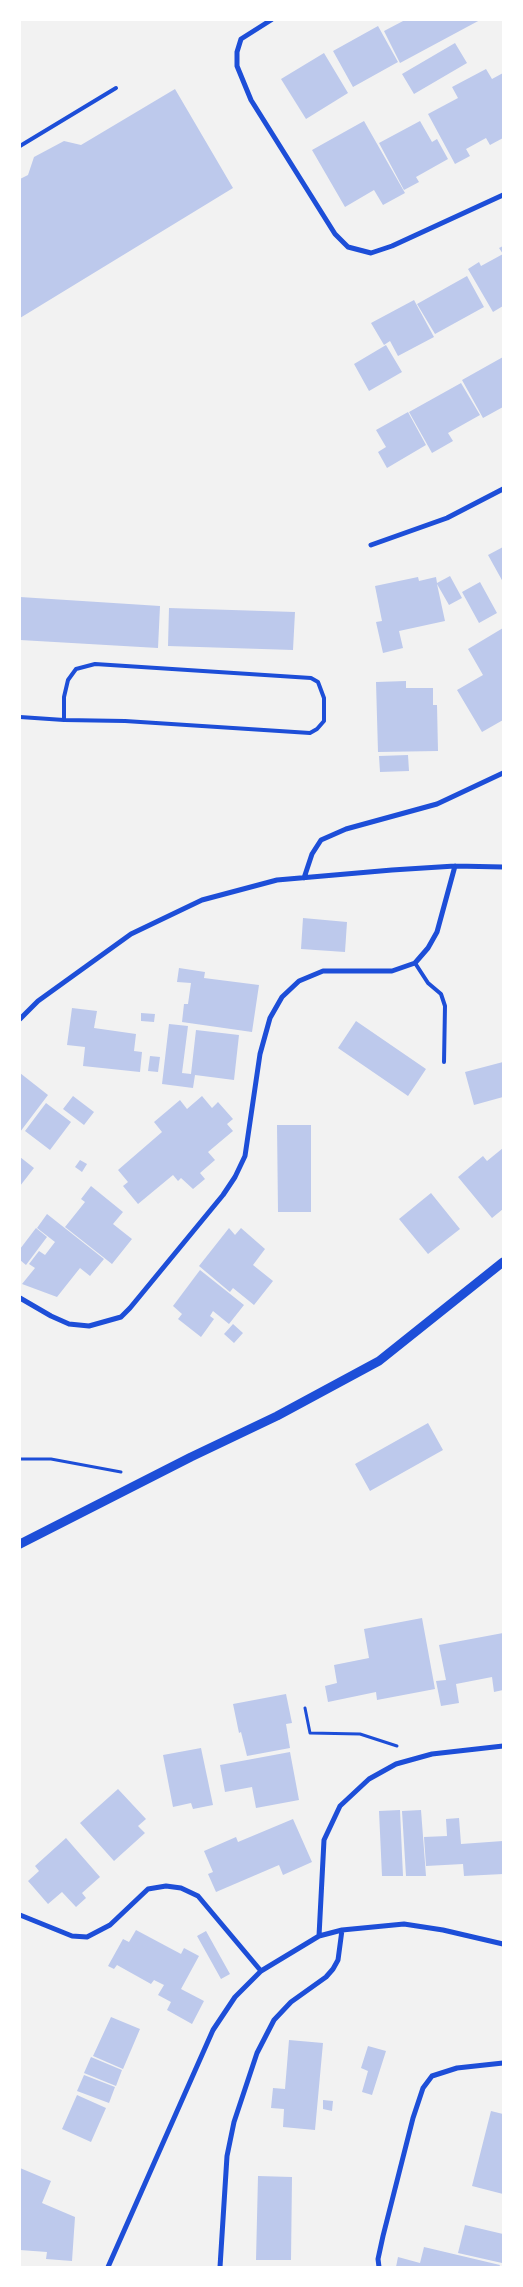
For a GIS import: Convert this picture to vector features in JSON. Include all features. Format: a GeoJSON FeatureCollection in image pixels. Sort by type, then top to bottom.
{"type":"FeatureCollection","features":[{"type":"Feature","properties":{"kind":"street"},"geometry":{"type":"LineString","coordinates":[[271,20],[241,39],[238,52],[238,66],[251,100],[335,234],[348,248],[371,253],[392,246],[503,195]]}},
{"type":"Feature","properties":{"kind":"street"},"geometry":{"type":"LineString","coordinates":[[371,544],[447,518],[503,489]]}},
{"type":"Feature","properties":{"kind":"street"},"geometry":{"type":"LineString","coordinates":[[304,878],[312,854],[321,840],[346,829],[437,804],[503,773]]}},
{"type":"Feature","properties":{"kind":"street"},"geometry":{"type":"LineString","coordinates":[[20,1298],[69,1324],[89,1326],[121,1317],[217,1203],[236,1177],[245,1156],[260,1054],[270,1018],[282,997],[299,981],[323,971],[392,971],[415,963],[428,948],[437,932],[455,866]]}},
{"type":"Feature","properties":{"kind":"street"},"geometry":{"type":"LineString","coordinates":[[20,1019],[38,1001],[131,934],[202,900],[277,880],[455,866],[503,867]]}},
{"type":"Feature","properties":{"kind":"street"},"geometry":{"type":"LineString","coordinates":[[20,1544],[277,1416],[379,1361],[503,1262]]}},
{"type":"Feature","properties":{"kind":"street"},"geometry":{"type":"LineString","coordinates":[[319,1936],[324,1840],[340,1806],[369,1779],[396,1764],[428,1756],[503,1746]]}},
{"type":"Feature","properties":{"kind":"street"},"geometry":{"type":"LineString","coordinates":[[20,1915],[72,1936],[87,1937],[110,1924],[148,1889],[166,1886],[181,1888],[198,1896],[261,1971]]}},
{"type":"Feature","properties":{"kind":"street"},"geometry":{"type":"LineString","coordinates":[[108,2267],[213,2030],[235,1997],[261,1971],[319,1936],[342,1930],[404,1924],[443,1930],[503,1944]]}},
{"type":"Feature","properties":{"kind":"street"},"geometry":{"type":"LineString","coordinates":[[220,2267],[227,2156],[234,2122],[257,2053],[274,2020],[291,2002],[326,1977],[333,1969],[338,1960],[342,1930]]}},
{"type":"Feature","properties":{"kind":"street"},"geometry":{"type":"LineString","coordinates":[[379,2267],[378,2259],[383,2236],[413,2118],[423,2088],[432,2076],[457,2068],[503,2063]]}},
{"type":"Feature","properties":{"kind":"lane"},"geometry":{"type":"LineString","coordinates":[[20,146],[116,88]]}},
{"type":"Feature","properties":{"kind":"lane"},"geometry":{"type":"LineString","coordinates":[[20,717],[64,720],[125,721],[310,733],[317,729],[324,721],[324,698],[318,682],[310,678],[95,664],[76,669],[68,680],[64,720]]}},
{"type":"Feature","properties":{"kind":"lane"},"geometry":{"type":"LineString","coordinates":[[415,963],[428,983],[441,994],[445,1006],[444,1062]]}},
{"type":"Feature","properties":{"kind":"path"},"geometry":{"type":"LineString","coordinates":[[20,1459],[51,1459],[152,1478]]}},
{"type":"Feature","properties":{"kind":"path"},"geometry":{"type":"LineString","coordinates":[[304,1708],[310,1733],[360,1734],[428,1756]]}},
{"type":"Feature","properties":{"kind":"building"},"geometry":{"type":"Polygon","coordinates":[[[405,20],[480,20],[400,63],[384,31],[405,20]]]}},
{"type":"Feature","properties":{"kind":"building"},"geometry":{"type":"Polygon","coordinates":[[[378,26],[398,62],[353,87],[333,51],[378,26]]]}},
{"type":"Feature","properties":{"kind":"building"},"geometry":{"type":"Polygon","coordinates":[[[455,43],[467,63],[414,94],[402,74],[455,43]]]}},
{"type":"Feature","properties":{"kind":"building"},"geometry":{"type":"Polygon","coordinates":[[[324,53],[348,93],[306,119],[281,79],[324,53]]]}},
{"type":"Feature","properties":{"kind":"building"},"geometry":{"type":"Polygon","coordinates":[[[486,69],[492,79],[503,73],[503,138],[490,145],[486,138],[466,149],[470,156],[455,164],[428,114],[458,98],[452,87],[486,69]]]}},
{"type":"Feature","properties":{"kind":"building"},"geometry":{"type":"Polygon","coordinates":[[[175,89],[233,188],[20,318],[20,179],[28,175],[34,157],[64,141],[81,145],[175,89]]]}},
{"type":"Feature","properties":{"kind":"building"},"geometry":{"type":"Polygon","coordinates":[[[364,121],[405,193],[383,205],[374,190],[345,207],[312,150],[364,121]]]}},
{"type":"Feature","properties":{"kind":"building"},"geometry":{"type":"Polygon","coordinates":[[[420,121],[432,142],[437,139],[448,159],[416,177],[419,182],[404,190],[379,143],[420,121]]]}},
{"type":"Feature","properties":{"kind":"building"},"geometry":{"type":"Polygon","coordinates":[[[503,246],[503,254],[499,248],[503,246]]]}},
{"type":"Feature","properties":{"kind":"building"},"geometry":{"type":"Polygon","coordinates":[[[503,254],[503,306],[493,312],[468,269],[479,262],[481,266],[503,254]]]}},
{"type":"Feature","properties":{"kind":"building"},"geometry":{"type":"Polygon","coordinates":[[[467,276],[484,307],[435,334],[417,304],[467,276]]]}},
{"type":"Feature","properties":{"kind":"building"},"geometry":{"type":"Polygon","coordinates":[[[414,300],[434,337],[398,356],[390,341],[384,345],[371,323],[414,300]]]}},
{"type":"Feature","properties":{"kind":"building"},"geometry":{"type":"Polygon","coordinates":[[[386,345],[402,372],[369,391],[354,364],[386,345]]]}},
{"type":"Feature","properties":{"kind":"building"},"geometry":{"type":"Polygon","coordinates":[[[503,357],[503,407],[483,418],[462,380],[503,357]]]}},
{"type":"Feature","properties":{"kind":"building"},"geometry":{"type":"Polygon","coordinates":[[[461,383],[480,415],[448,433],[453,441],[432,453],[409,412],[461,383]]]}},
{"type":"Feature","properties":{"kind":"building"},"geometry":{"type":"Polygon","coordinates":[[[408,412],[426,445],[387,468],[378,452],[386,447],[376,430],[408,412]]]}},
{"type":"Feature","properties":{"kind":"building"},"geometry":{"type":"Polygon","coordinates":[[[503,547],[503,582],[488,555],[503,547]]]}},
{"type":"Feature","properties":{"kind":"building"},"geometry":{"type":"Polygon","coordinates":[[[450,576],[462,598],[449,605],[437,584],[445,621],[399,631],[403,648],[383,653],[376,622],[382,621],[375,586],[418,577],[419,581],[436,577],[437,583],[450,576]]]}},
{"type":"Feature","properties":{"kind":"building"},"geometry":{"type":"Polygon","coordinates":[[[480,582],[497,613],[479,623],[462,592],[480,582]]]}},
{"type":"Feature","properties":{"kind":"building"},"geometry":{"type":"Polygon","coordinates":[[[20,597],[160,606],[158,648],[20,640],[20,597]]]}},
{"type":"Feature","properties":{"kind":"building"},"geometry":{"type":"Polygon","coordinates":[[[169,608],[295,612],[293,650],[168,646],[169,608]]]}},
{"type":"Feature","properties":{"kind":"building"},"geometry":{"type":"Polygon","coordinates":[[[503,628],[503,720],[482,732],[457,690],[483,675],[468,649],[503,628]]]}},
{"type":"Feature","properties":{"kind":"building"},"geometry":{"type":"Polygon","coordinates":[[[406,681],[406,688],[433,688],[433,705],[437,705],[438,751],[378,752],[376,682],[406,681]]]}},
{"type":"Feature","properties":{"kind":"building"},"geometry":{"type":"Polygon","coordinates":[[[408,755],[409,771],[380,772],[379,756],[408,755]]]}},
{"type":"Feature","properties":{"kind":"building"},"geometry":{"type":"Polygon","coordinates":[[[303,918],[347,922],[345,952],[301,949],[303,918]]]}},
{"type":"Feature","properties":{"kind":"building"},"geometry":{"type":"Polygon","coordinates":[[[179,968],[205,972],[204,978],[259,985],[252,1032],[182,1022],[184,1004],[188,1004],[191,983],[177,982],[179,968]]]}},
{"type":"Feature","properties":{"kind":"building"},"geometry":{"type":"Polygon","coordinates":[[[72,1008],[97,1011],[94,1028],[136,1034],[134,1051],[142,1052],[140,1072],[83,1066],[85,1047],[67,1045],[72,1008]]]}},
{"type":"Feature","properties":{"kind":"building"},"geometry":{"type":"Polygon","coordinates":[[[141,1013],[155,1014],[154,1022],[141,1021],[141,1013]]]}},
{"type":"Feature","properties":{"kind":"building"},"geometry":{"type":"Polygon","coordinates":[[[356,1021],[426,1069],[408,1096],[338,1048],[356,1021]]]}},
{"type":"Feature","properties":{"kind":"building"},"geometry":{"type":"Polygon","coordinates":[[[169,1024],[188,1026],[182,1073],[191,1074],[196,1030],[239,1035],[234,1080],[195,1075],[193,1088],[162,1084],[169,1024]]]}},
{"type":"Feature","properties":{"kind":"building"},"geometry":{"type":"Polygon","coordinates":[[[150,1056],[160,1057],[158,1072],[148,1071],[150,1056]]]}},
{"type":"Feature","properties":{"kind":"building"},"geometry":{"type":"Polygon","coordinates":[[[503,1062],[503,1097],[474,1105],[465,1072],[503,1062]]]}},
{"type":"Feature","properties":{"kind":"building"},"geometry":{"type":"Polygon","coordinates":[[[20,1073],[48,1095],[20,1132],[20,1073]]]}},
{"type":"Feature","properties":{"kind":"building"},"geometry":{"type":"Polygon","coordinates":[[[73,1096],[94,1112],[84,1125],[63,1109],[73,1096]]]}},
{"type":"Feature","properties":{"kind":"building"},"geometry":{"type":"Polygon","coordinates":[[[202,1096],[212,1108],[218,1102],[233,1119],[227,1124],[233,1131],[208,1152],[215,1160],[200,1173],[205,1179],[193,1189],[181,1178],[178,1181],[173,1175],[138,1204],[123,1186],[128,1182],[118,1170],[162,1132],[154,1122],[180,1100],[187,1109],[202,1096]]]}},
{"type":"Feature","properties":{"kind":"building"},"geometry":{"type":"Polygon","coordinates":[[[46,1103],[71,1122],[50,1150],[25,1131],[46,1103]]]}},
{"type":"Feature","properties":{"kind":"building"},"geometry":{"type":"Polygon","coordinates":[[[277,1125],[311,1125],[311,1212],[278,1212],[277,1125]]]}},
{"type":"Feature","properties":{"kind":"building"},"geometry":{"type":"Polygon","coordinates":[[[503,1148],[503,1209],[492,1218],[458,1177],[483,1156],[487,1161],[503,1148]]]}},
{"type":"Feature","properties":{"kind":"building"},"geometry":{"type":"Polygon","coordinates":[[[20,1157],[34,1168],[20,1186],[20,1157]]]}},
{"type":"Feature","properties":{"kind":"building"},"geometry":{"type":"Polygon","coordinates":[[[80,1160],[87,1164],[82,1172],[75,1167],[80,1160]]]}},
{"type":"Feature","properties":{"kind":"building"},"geometry":{"type":"Polygon","coordinates":[[[91,1186],[123,1212],[113,1224],[132,1239],[112,1264],[65,1227],[85,1202],[81,1199],[91,1186]]]}},
{"type":"Feature","properties":{"kind":"building"},"geometry":{"type":"Polygon","coordinates":[[[431,1193],[460,1229],[428,1254],[399,1219],[431,1193]]]}},
{"type":"Feature","properties":{"kind":"building"},"geometry":{"type":"Polygon","coordinates":[[[47,1214],[104,1259],[90,1276],[80,1268],[57,1297],[22,1284],[35,1268],[29,1264],[39,1251],[45,1255],[55,1242],[37,1228],[47,1214]]]}},
{"type":"Feature","properties":{"kind":"building"},"geometry":{"type":"Polygon","coordinates":[[[36,1228],[47,1237],[26,1265],[20,1260],[20,1249],[36,1228]]]}},
{"type":"Feature","properties":{"kind":"building"},"geometry":{"type":"Polygon","coordinates":[[[229,1228],[235,1235],[241,1228],[265,1249],[253,1265],[273,1281],[254,1305],[233,1288],[230,1292],[199,1266],[229,1228]]]}},
{"type":"Feature","properties":{"kind":"building"},"geometry":{"type":"Polygon","coordinates":[[[200,1270],[244,1305],[229,1324],[213,1311],[210,1316],[214,1319],[201,1337],[178,1319],[182,1314],[173,1306],[200,1270]]]}},
{"type":"Feature","properties":{"kind":"building"},"geometry":{"type":"Polygon","coordinates":[[[233,1324],[243,1333],[234,1343],[224,1334],[233,1324]]]}},
{"type":"Feature","properties":{"kind":"building"},"geometry":{"type":"Polygon","coordinates":[[[428,1423],[443,1450],[370,1491],[355,1464],[428,1423]]]}},
{"type":"Feature","properties":{"kind":"building"},"geometry":{"type":"Polygon","coordinates":[[[422,1618],[435,1689],[377,1700],[376,1692],[328,1702],[325,1686],[337,1683],[334,1665],[369,1658],[364,1629],[422,1618]]]}},
{"type":"Feature","properties":{"kind":"building"},"geometry":{"type":"Polygon","coordinates":[[[503,1633],[503,1690],[494,1692],[492,1677],[456,1684],[459,1703],[441,1706],[436,1681],[446,1680],[439,1645],[503,1633]]]}},
{"type":"Feature","properties":{"kind":"building"},"geometry":{"type":"Polygon","coordinates":[[[286,1694],[292,1723],[286,1724],[290,1748],[247,1756],[241,1732],[239,1733],[233,1704],[286,1694]]]}},
{"type":"Feature","properties":{"kind":"building"},"geometry":{"type":"Polygon","coordinates":[[[201,1748],[213,1805],[193,1809],[191,1803],[173,1807],[163,1755],[201,1748]]]}},
{"type":"Feature","properties":{"kind":"building"},"geometry":{"type":"Polygon","coordinates":[[[290,1752],[299,1800],[256,1808],[252,1787],[225,1792],[220,1765],[290,1752]]]}},
{"type":"Feature","properties":{"kind":"building"},"geometry":{"type":"Polygon","coordinates":[[[118,1789],[146,1819],[138,1826],[145,1833],[114,1861],[80,1823],[118,1789]]]}},
{"type":"Feature","properties":{"kind":"building"},"geometry":{"type":"Polygon","coordinates":[[[400,1810],[403,1876],[382,1876],[379,1811],[400,1810]]]}},
{"type":"Feature","properties":{"kind":"building"},"geometry":{"type":"Polygon","coordinates":[[[421,1810],[426,1876],[406,1876],[402,1811],[421,1810]]]}},
{"type":"Feature","properties":{"kind":"building"},"geometry":{"type":"Polygon","coordinates":[[[459,1818],[461,1844],[503,1841],[503,1874],[464,1876],[463,1864],[426,1866],[424,1837],[447,1836],[446,1819],[459,1818]]]}},
{"type":"Feature","properties":{"kind":"building"},"geometry":{"type":"Polygon","coordinates":[[[293,1819],[312,1862],[283,1875],[279,1865],[216,1892],[208,1874],[213,1872],[204,1851],[236,1837],[238,1842],[293,1819]]]}},
{"type":"Feature","properties":{"kind":"building"},"geometry":{"type":"Polygon","coordinates":[[[66,1838],[100,1877],[82,1893],[86,1898],[76,1907],[62,1892],[48,1904],[28,1881],[39,1871],[35,1866],[66,1838]]]}},
{"type":"Feature","properties":{"kind":"building"},"geometry":{"type":"Polygon","coordinates":[[[136,1930],[181,1954],[184,1948],[199,1956],[181,1989],[204,2001],[192,2024],[167,2010],[171,2002],[158,1995],[164,1985],[154,1980],[151,1984],[117,1965],[114,1969],[108,1966],[123,1939],[129,1942],[136,1930]]]}},
{"type":"Feature","properties":{"kind":"building"},"geometry":{"type":"Polygon","coordinates":[[[206,1931],[230,1974],[221,1979],[197,1936],[206,1931]]]}},
{"type":"Feature","properties":{"kind":"building"},"geometry":{"type":"Polygon","coordinates":[[[111,2017],[140,2029],[123,2069],[93,2056],[111,2017]]]}},
{"type":"Feature","properties":{"kind":"building"},"geometry":{"type":"Polygon","coordinates":[[[289,2040],[323,2043],[315,2130],[283,2127],[284,2109],[271,2108],[273,2088],[285,2089],[289,2040]]]}},
{"type":"Feature","properties":{"kind":"building"},"geometry":{"type":"Polygon","coordinates":[[[368,2046],[386,2051],[372,2095],[362,2092],[368,2071],[361,2068],[368,2046]]]}},
{"type":"Feature","properties":{"kind":"building"},"geometry":{"type":"Polygon","coordinates":[[[91,2057],[122,2070],[116,2086],[84,2073],[91,2057]]]}},
{"type":"Feature","properties":{"kind":"building"},"geometry":{"type":"Polygon","coordinates":[[[84,2075],[115,2087],[109,2103],[77,2091],[84,2075]]]}},
{"type":"Feature","properties":{"kind":"building"},"geometry":{"type":"Polygon","coordinates":[[[77,2095],[106,2108],[91,2142],[62,2129],[77,2095]]]}},
{"type":"Feature","properties":{"kind":"building"},"geometry":{"type":"Polygon","coordinates":[[[323,2100],[333,2101],[332,2111],[323,2109],[323,2100]]]}},
{"type":"Feature","properties":{"kind":"building"},"geometry":{"type":"Polygon","coordinates":[[[491,2111],[503,2114],[503,2194],[472,2186],[491,2111]]]}},
{"type":"Feature","properties":{"kind":"building"},"geometry":{"type":"Polygon","coordinates":[[[20,2168],[51,2181],[42,2203],[75,2217],[72,2261],[46,2259],[47,2252],[20,2250],[20,2168]]]}},
{"type":"Feature","properties":{"kind":"building"},"geometry":{"type":"Polygon","coordinates":[[[258,2176],[292,2177],[291,2260],[256,2260],[258,2176]]]}},
{"type":"Feature","properties":{"kind":"building"},"geometry":{"type":"Polygon","coordinates":[[[465,2225],[503,2234],[502,2263],[458,2253],[465,2225]]]}},
{"type":"Feature","properties":{"kind":"building"},"geometry":{"type":"Polygon","coordinates":[[[424,2247],[500,2265],[499,2267],[396,2267],[398,2257],[420,2263],[424,2247]]]}}]}
